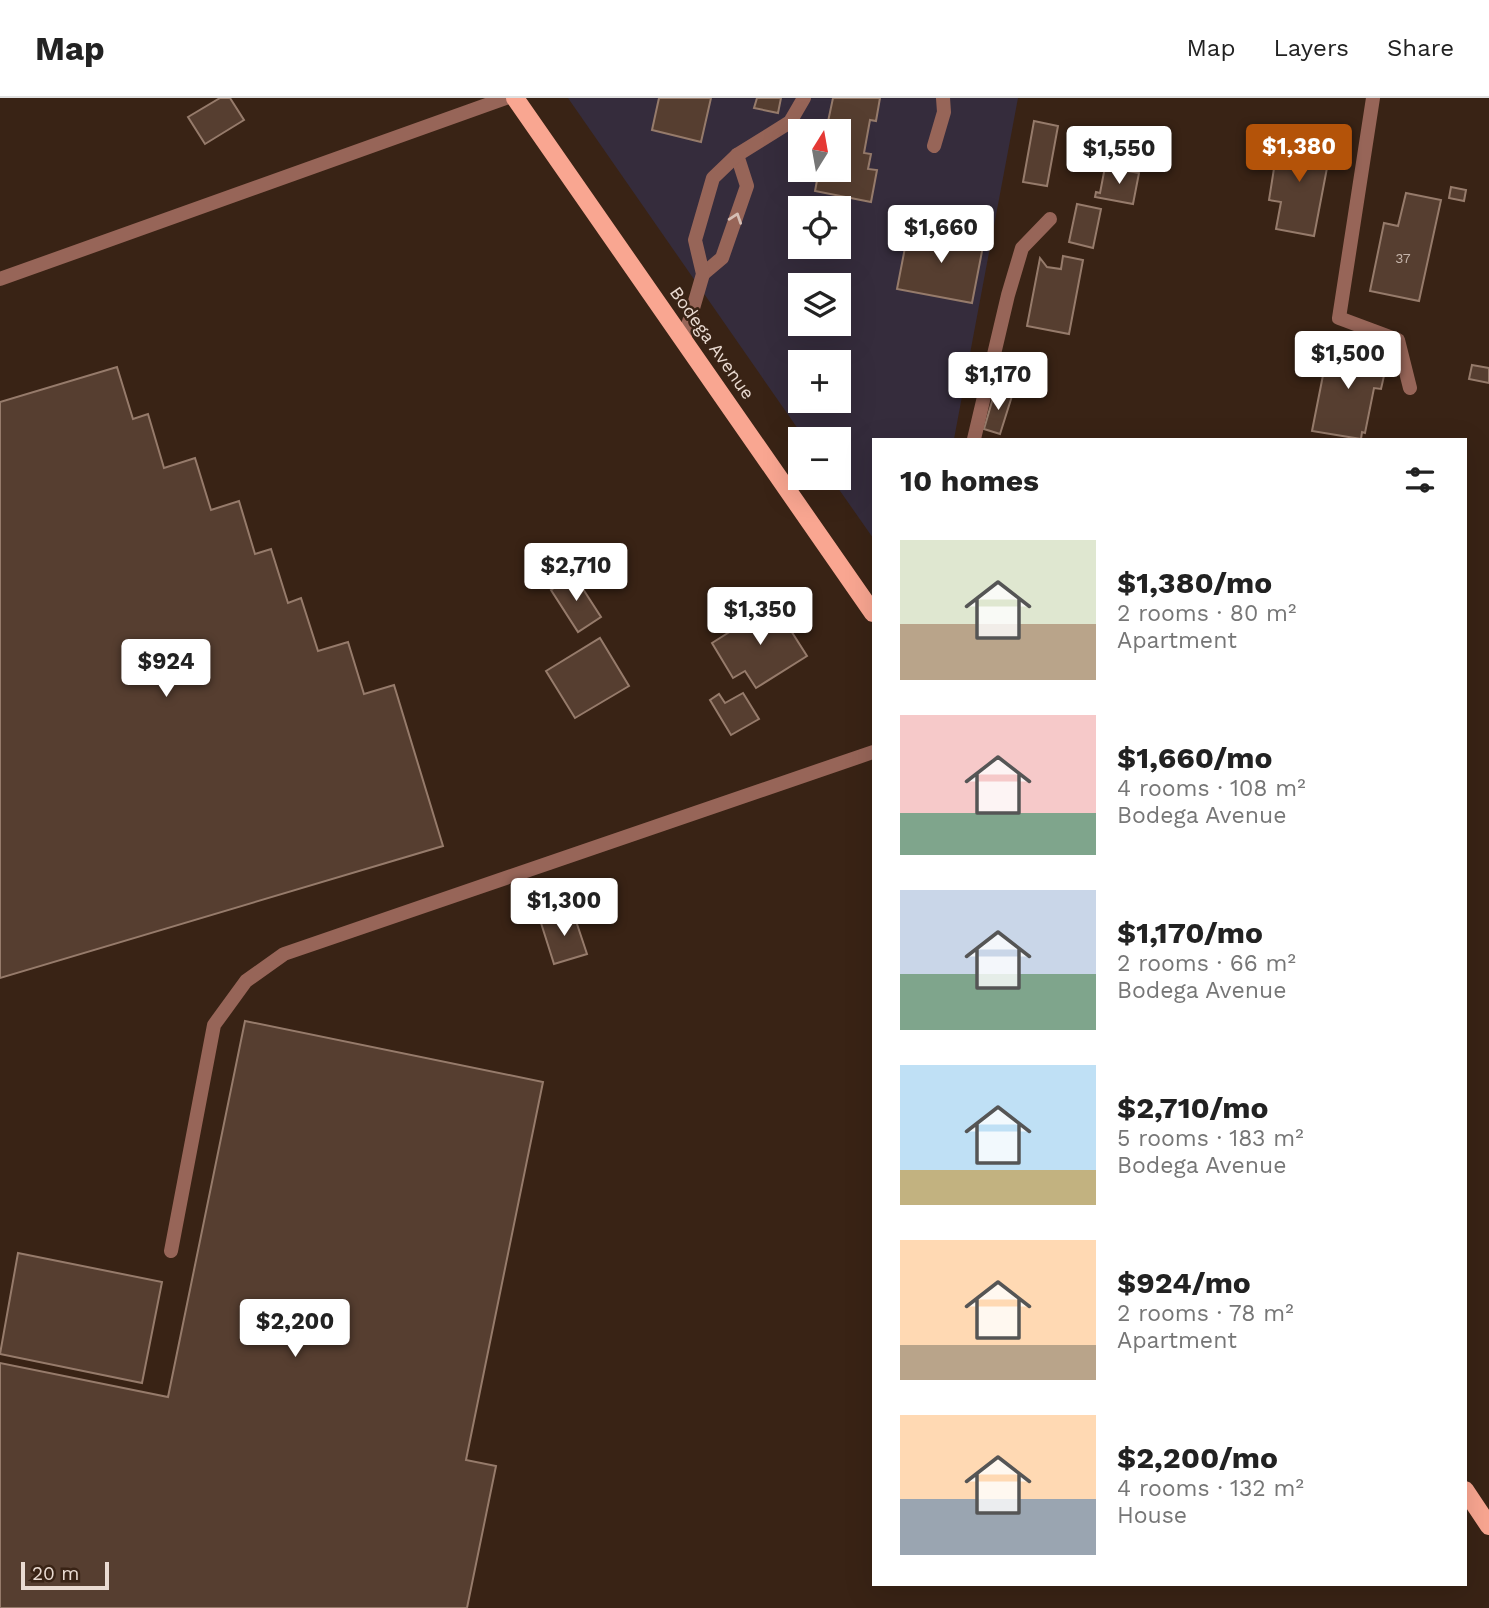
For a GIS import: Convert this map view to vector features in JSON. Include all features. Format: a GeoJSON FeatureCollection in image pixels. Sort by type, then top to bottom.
{"type":"FeatureCollection","features":[{"type":"Feature","properties":{"kind":"main road","name":"Bodega Avenue"},"geometry":{"type":"LineString","coordinates":[[514,98],[872,612]]}},
{"type":"Feature","properties":{"kind":"main road"},"geometry":{"type":"LineString","coordinates":[[1467,1493],[1489,1526]]}},
{"type":"Feature","properties":{"kind":"street"},"geometry":{"type":"LineString","coordinates":[[0,279],[506,98]]}},
{"type":"Feature","properties":{"kind":"street"},"geometry":{"type":"LineString","coordinates":[[684,339],[703,274],[695,240],[713,178],[737,155],[790,122],[804,98]]}},
{"type":"Feature","properties":{"kind":"street"},"geometry":{"type":"LineString","coordinates":[[934,146],[944,112],[943,98]]}},
{"type":"Feature","properties":{"kind":"street"},"geometry":{"type":"LineString","coordinates":[[1373,98],[1339,318],[1398,340],[1410,388]]}},
{"type":"Feature","properties":{"kind":"street"},"geometry":{"type":"LineString","coordinates":[[703,274],[722,258],[747,186],[737,155]]}},
{"type":"Feature","properties":{"kind":"street"},"geometry":{"type":"LineString","coordinates":[[974,438],[1008,295],[1022,248],[1050,219]]}},
{"type":"Feature","properties":{"kind":"street"},"geometry":{"type":"LineString","coordinates":[[171,1251],[214,1025],[246,981],[284,954],[872,752]]}},
{"type":"Feature","properties":{"kind":"shaded area"},"geometry":{"type":"Polygon","coordinates":[[[568,98],[1018,98],[954,438],[872,438],[872,537],[839,490],[851,490],[851,427],[797,427],[568,98]]]}},
{"type":"Feature","properties":{"kind":"building"},"geometry":{"type":"Polygon","coordinates":[[[220,98],[230,98],[244,120],[205,144],[188,117],[220,98]]]}},
{"type":"Feature","properties":{"kind":"building"},"geometry":{"type":"Polygon","coordinates":[[[659,98],[711,98],[701,142],[652,130],[659,98]]]}},
{"type":"Feature","properties":{"kind":"building"},"geometry":{"type":"Polygon","coordinates":[[[757,98],[781,98],[778,113],[754,108],[757,98]]]}},
{"type":"Feature","properties":{"kind":"building"},"geometry":{"type":"Polygon","coordinates":[[[833,98],[880,98],[876,121],[870,120],[864,153],[871,154],[868,169],[877,170],[871,202],[815,191],[817,182],[851,182],[851,119],[829,119],[833,98]]]}},
{"type":"Feature","properties":{"kind":"building"},"geometry":{"type":"Polygon","coordinates":[[[1034,121],[1058,126],[1047,186],[1023,182],[1034,121]]]}},
{"type":"Feature","properties":{"kind":"building"},"geometry":{"type":"Polygon","coordinates":[[[1279,137],[1331,147],[1314,236],[1276,229],[1281,202],[1269,200],[1279,137]]]}},
{"type":"Feature","properties":{"kind":"building"},"geometry":{"type":"Polygon","coordinates":[[[1105,167],[1139,173],[1133,204],[1095,197],[1096,192],[1100,193],[1105,167]]]}},
{"type":"Feature","properties":{"kind":"building"},"geometry":{"type":"Polygon","coordinates":[[[1451,187],[1466,190],[1464,201],[1449,198],[1451,187]]]}},
{"type":"Feature","properties":{"kind":"building"},"geometry":{"type":"Polygon","coordinates":[[[1406,193],[1441,200],[1419,301],[1370,291],[1384,223],[1398,226],[1406,193]]]}},
{"type":"Feature","properties":{"kind":"building"},"geometry":{"type":"Polygon","coordinates":[[[1077,204],[1101,209],[1093,248],[1069,242],[1077,204]]]}},
{"type":"Feature","properties":{"kind":"building"},"geometry":{"type":"Polygon","coordinates":[[[909,227],[984,241],[972,303],[897,289],[909,227]]]}},
{"type":"Feature","properties":{"kind":"building"},"geometry":{"type":"Polygon","coordinates":[[[1063,256],[1083,260],[1069,334],[1027,326],[1040,258],[1047,267],[1061,269],[1063,256]]]}},
{"type":"Feature","properties":{"kind":"building"},"geometry":{"type":"Polygon","coordinates":[[[1340,342],[1381,351],[1378,365],[1386,367],[1381,389],[1374,388],[1365,433],[1362,432],[1361,438],[1312,431],[1326,360],[1336,362],[1340,342]]]}},
{"type":"Feature","properties":{"kind":"building"},"geometry":{"type":"Polygon","coordinates":[[[1472,365],[1489,368],[1489,383],[1469,379],[1472,365]]]}},
{"type":"Feature","properties":{"kind":"building"},"geometry":{"type":"Polygon","coordinates":[[[117,367],[133,419],[148,414],[164,468],[195,458],[211,510],[239,501],[255,554],[271,549],[288,603],[301,598],[318,651],[348,642],[364,694],[394,685],[443,846],[0,978],[0,402],[117,367]]]}},
{"type":"Feature","properties":{"kind":"building"},"geometry":{"type":"Polygon","coordinates":[[[995,391],[1012,396],[1000,434],[984,429],[995,391]]]}},
{"type":"Feature","properties":{"kind":"building"},"geometry":{"type":"Polygon","coordinates":[[[574,575],[601,617],[578,632],[551,590],[574,575]]]}},
{"type":"Feature","properties":{"kind":"building"},"geometry":{"type":"Polygon","coordinates":[[[774,604],[807,656],[756,688],[745,671],[733,678],[712,643],[774,604]]]}},
{"type":"Feature","properties":{"kind":"building"},"geometry":{"type":"Polygon","coordinates":[[[600,638],[629,686],[575,718],[546,671],[600,638]]]}},
{"type":"Feature","properties":{"kind":"building"},"geometry":{"type":"Polygon","coordinates":[[[743,693],[759,719],[731,735],[710,700],[719,694],[725,703],[743,693]]]}},
{"type":"Feature","properties":{"kind":"building"},"geometry":{"type":"Polygon","coordinates":[[[573,912],[587,954],[554,964],[541,923],[573,912]]]}},
{"type":"Feature","properties":{"kind":"building"},"geometry":{"type":"Polygon","coordinates":[[[245,1021],[543,1082],[466,1460],[496,1466],[467,1608],[0,1608],[0,1363],[168,1397],[245,1021]]]}},
{"type":"Feature","properties":{"kind":"building"},"geometry":{"type":"Polygon","coordinates":[[[18,1253],[162,1282],[142,1383],[0,1354],[18,1253]]]}}]}
